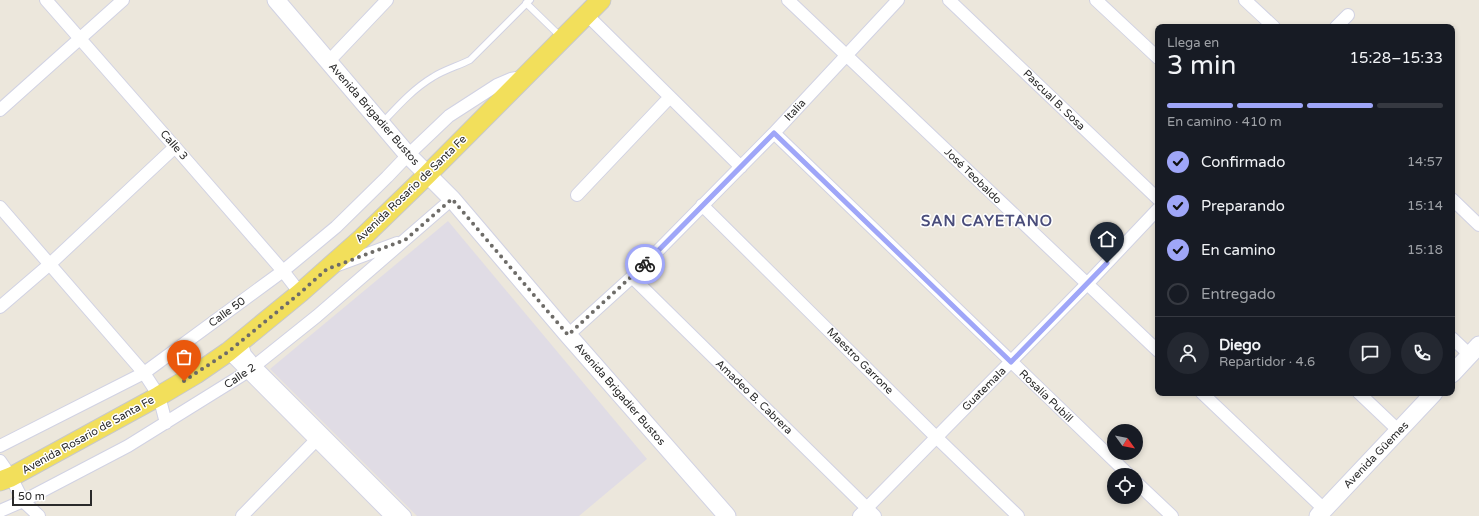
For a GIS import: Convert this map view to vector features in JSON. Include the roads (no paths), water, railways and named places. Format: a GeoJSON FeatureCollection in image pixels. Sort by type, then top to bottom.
{"type":"FeatureCollection","features":[{"type":"Feature","properties":{"kind":"main road","name":"Avenida Rosario de Santa Fe"},"geometry":{"type":"LineString","coordinates":[[6,479],[159,396],[196,374],[234,347],[300,293],[362,238],[428,175],[601,0]]}},
{"type":"Feature","properties":{"kind":"street","name":"Calle 3"},"geometry":{"type":"LineString","coordinates":[[46,0],[80,37],[283,271],[300,293]]}},
{"type":"Feature","properties":{"kind":"street"},"geometry":{"type":"LineString","coordinates":[[0,110],[123,0]]}},
{"type":"Feature","properties":{"kind":"street","name":"Avenida Brigadier Bustos"},"geometry":{"type":"LineString","coordinates":[[276,0],[408,155],[452,199],[568,335],[727,516]]}},
{"type":"Feature","properties":{"kind":"street"},"geometry":{"type":"LineString","coordinates":[[329,61],[387,0]]}},
{"type":"Feature","properties":{"kind":"street","name":"José Teobaldo"},"geometry":{"type":"LineString","coordinates":[[788,0],[1155,348]]}},
{"type":"Feature","properties":{"kind":"street","name":"Italia"},"geometry":{"type":"LineString","coordinates":[[568,335],[632,277],[774,133],[898,0]]}},
{"type":"Feature","properties":{"kind":"street","name":"Pascual B. Sosa"},"geometry":{"type":"LineString","coordinates":[[949,0],[1155,196]]}},
{"type":"Feature","properties":{"kind":"street"},"geometry":{"type":"LineString","coordinates":[[1096,0],[1155,55]]}},
{"type":"Feature","properties":{"kind":"street"},"geometry":{"type":"LineString","coordinates":[[1245,0],[1271,24]]}},
{"type":"Feature","properties":{"kind":"street"},"geometry":{"type":"LineString","coordinates":[[587,15],[741,166]]}},
{"type":"Feature","properties":{"kind":"street"},"geometry":{"type":"LineString","coordinates":[[1339,24],[1348,15]]}},
{"type":"Feature","properties":{"kind":"street","name":"Calle 50"},"geometry":{"type":"LineString","coordinates":[[0,446],[144,373],[283,271],[336,227],[449,116],[497,85],[511,79],[526,76]]}},
{"type":"Feature","properties":{"kind":"street"},"geometry":{"type":"LineString","coordinates":[[577,195],[670,97]]}},
{"type":"Feature","properties":{"kind":"street","name":"Rosalía Pubill"},"geometry":{"type":"LineString","coordinates":[[774,133],[1122,468]]}},
{"type":"Feature","properties":{"kind":"street"},"geometry":{"type":"LineString","coordinates":[[0,307],[50,264],[175,147]]}},
{"type":"Feature","properties":{"kind":"street","name":"Calle 2"},"geometry":{"type":"LineString","coordinates":[[0,511],[128,446],[251,369],[318,316],[452,199]]}},
{"type":"Feature","properties":{"kind":"street"},"geometry":{"type":"LineString","coordinates":[[1455,202],[1479,225]]}},
{"type":"Feature","properties":{"kind":"street","name":"Maestro Garrone"},"geometry":{"type":"LineString","coordinates":[[702,205],[936,437],[1018,516]]}},
{"type":"Feature","properties":{"kind":"street"},"geometry":{"type":"LineString","coordinates":[[0,208],[144,373],[159,396],[166,423]]}},
{"type":"Feature","properties":{"kind":"street","name":"Guatemala"},"geometry":{"type":"LineString","coordinates":[[867,513],[936,437],[1087,284],[1155,212]]}},
{"type":"Feature","properties":{"kind":"street"},"geometry":{"type":"LineString","coordinates":[[327,269],[405,240]]}},
{"type":"Feature","properties":{"kind":"street","name":"Amadeo B. Cabrera"},"geometry":{"type":"LineString","coordinates":[[632,277],[867,513]]}},
{"type":"Feature","properties":{"kind":"street"},"geometry":{"type":"LineString","coordinates":[[1455,340],[1474,350],[1455,371]]}},
{"type":"Feature","properties":{"kind":"street"},"geometry":{"type":"LineString","coordinates":[[234,347],[251,369],[319,437],[405,516]]}},
{"type":"Feature","properties":{"kind":"street"},"geometry":{"type":"LineString","coordinates":[[234,347],[245,354],[251,369]]}},
{"type":"Feature","properties":{"kind":"street"},"geometry":{"type":"LineString","coordinates":[[1205,396],[1321,513]]}},
{"type":"Feature","properties":{"kind":"street"},"geometry":{"type":"LineString","coordinates":[[1363,396],[1399,431]]}},
{"type":"Feature","properties":{"kind":"street","name":"Avenida Güemes"},"geometry":{"type":"LineString","coordinates":[[1321,513],[1431,396]]}},
{"type":"Feature","properties":{"kind":"street"},"geometry":{"type":"LineString","coordinates":[[242,516],[319,437]]}},
{"type":"Feature","properties":{"kind":"street"},"geometry":{"type":"LineString","coordinates":[[319,437],[391,516]]}},
{"type":"Feature","properties":{"kind":"street"},"geometry":{"type":"LineString","coordinates":[[0,461],[6,479],[23,500],[39,516]]}},
{"type":"Feature","properties":{"kind":"street"},"geometry":{"type":"LineString","coordinates":[[1143,489],[1172,516]]}},
{"type":"Feature","properties":{"kind":"lane"},"geometry":{"type":"LineString","coordinates":[[381,123],[413,91],[434,76],[470,60],[528,2],[562,39]]}},
{"type":"Feature","properties":{"kind":"district","name":"SAN CAYETANO"},"geometry":{"type":"Point","coordinates":[987,221]}}]}
